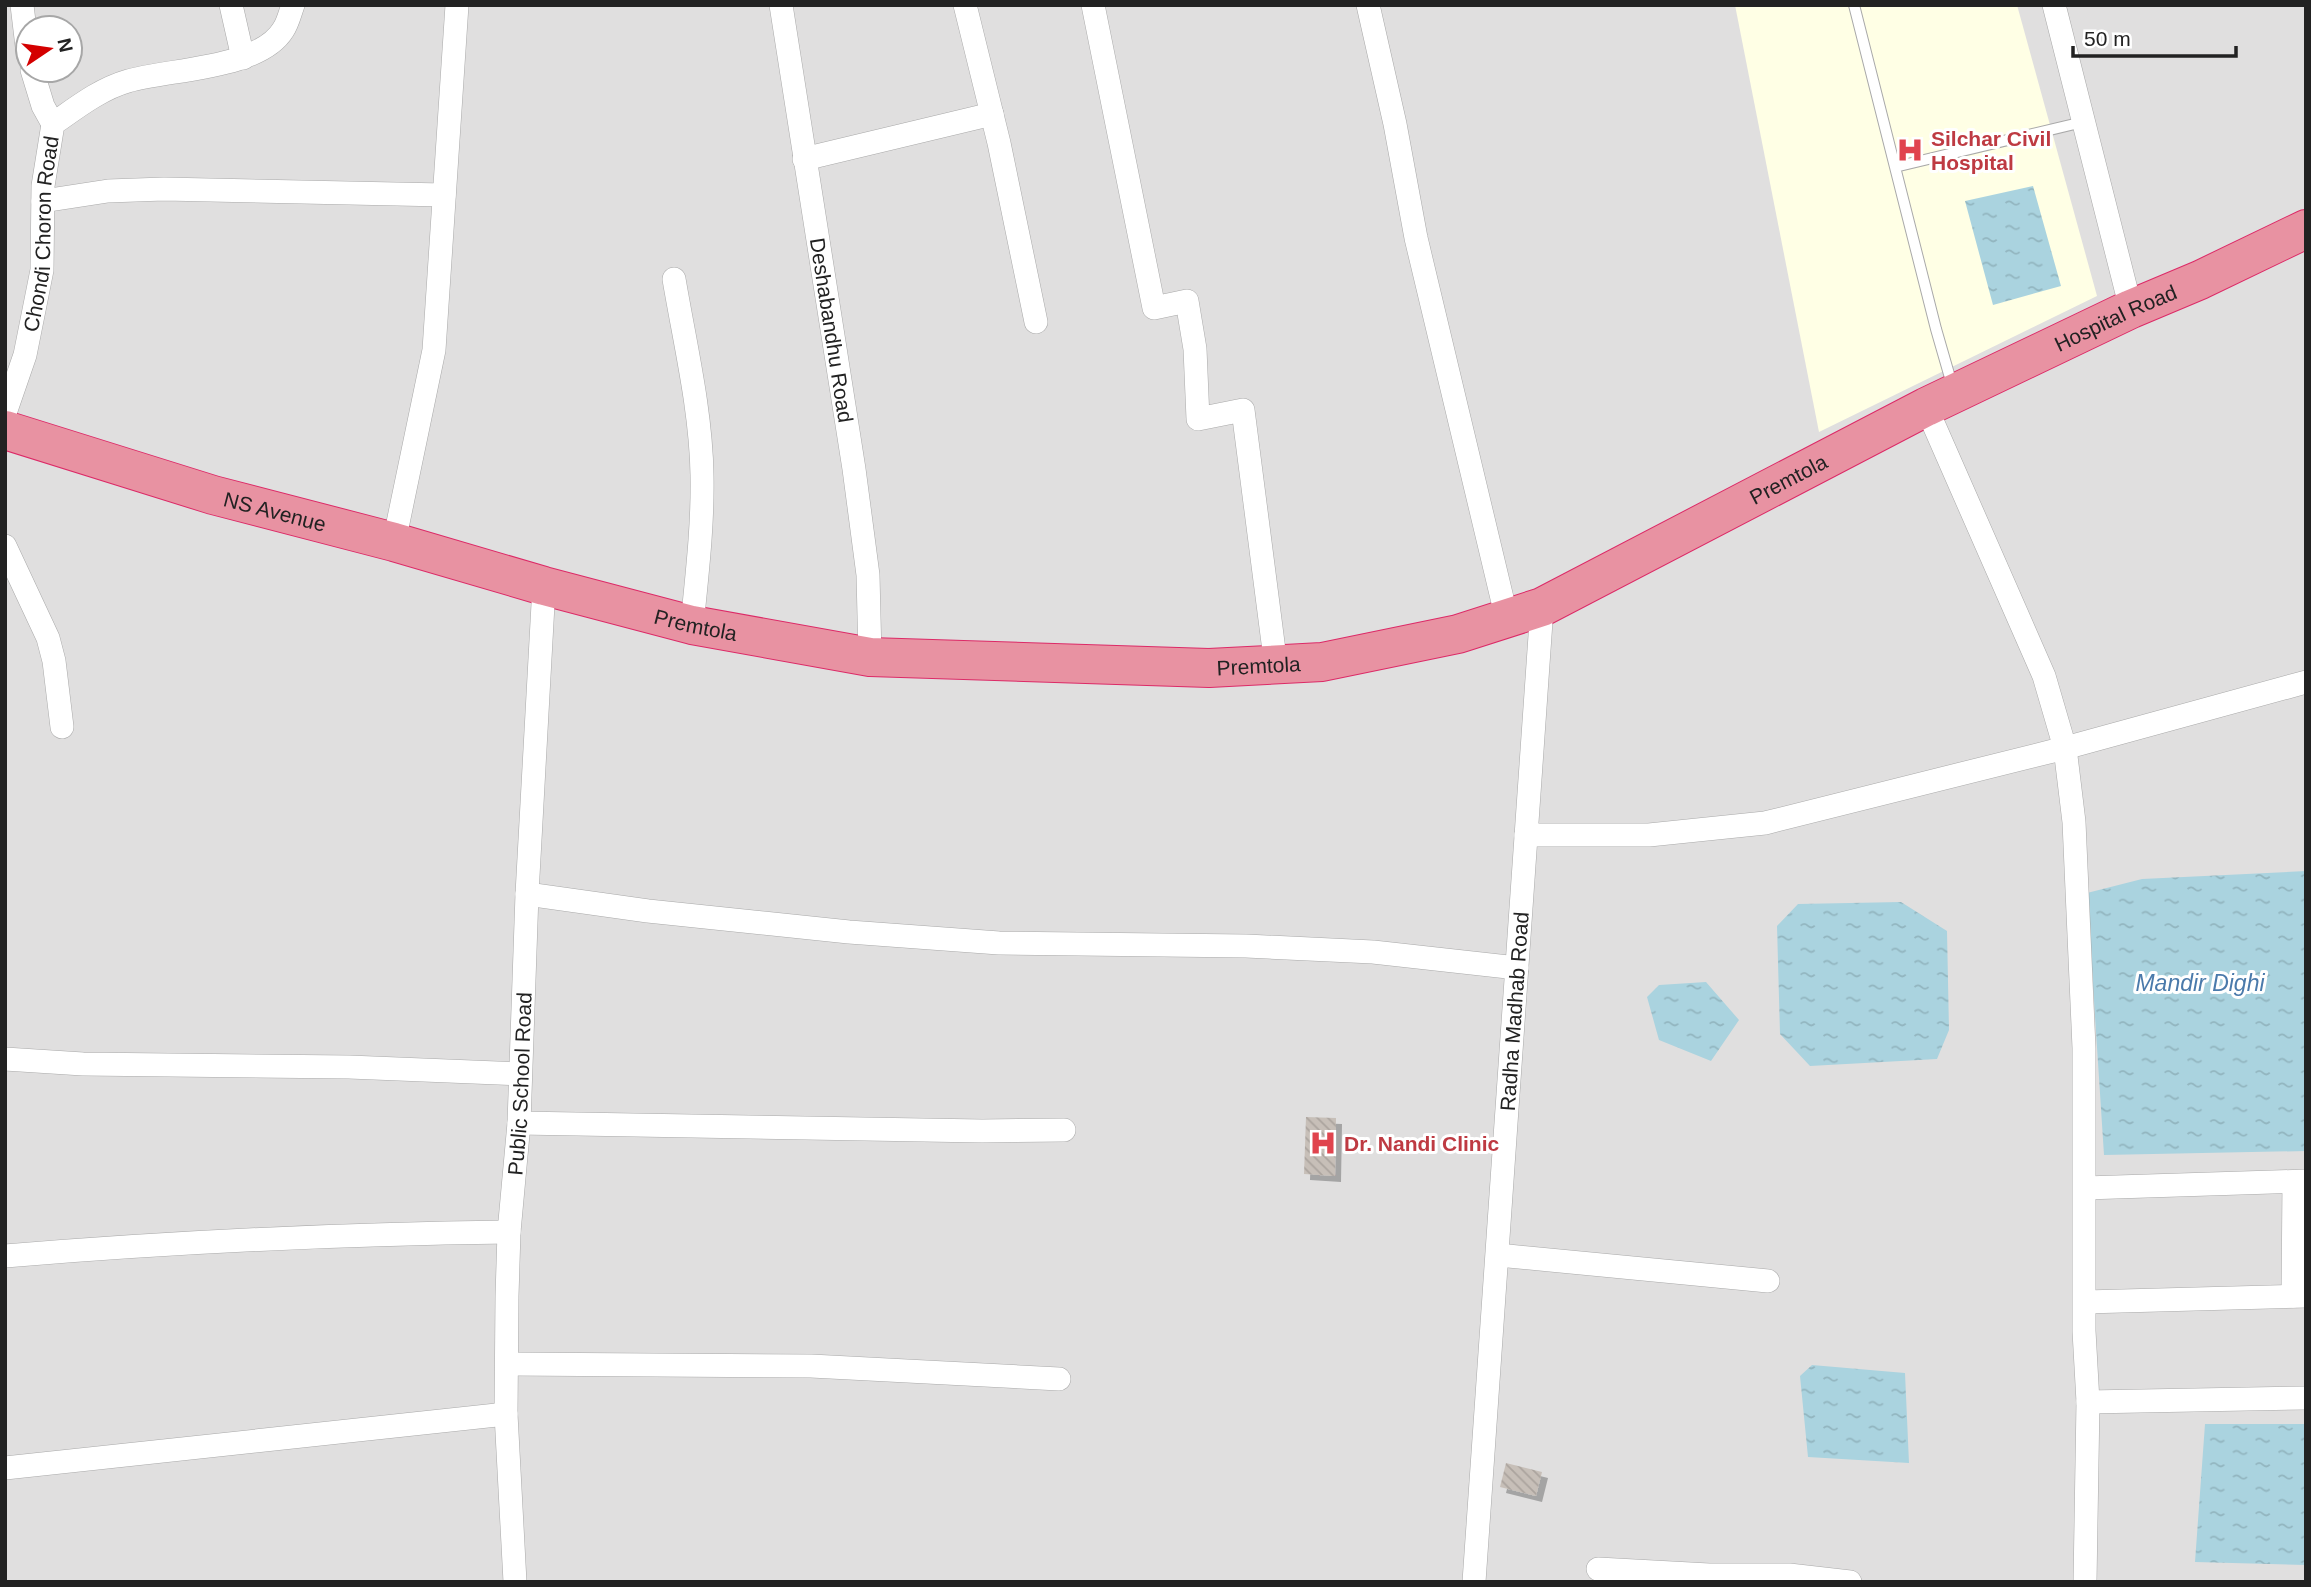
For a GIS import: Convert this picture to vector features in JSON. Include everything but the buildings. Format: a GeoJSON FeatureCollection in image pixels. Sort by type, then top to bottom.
{"type":"FeatureCollection","features":[{"type":"Feature","properties":{"kind":"highway","name":"Hospital Road"},"geometry":{"type":"LineString","coordinates":[[1940,401],[2306,229]]}},
{"type":"Feature","properties":{"kind":"highway","name":"Premtola"},"geometry":{"type":"LineString","coordinates":[[544,586],[692,625],[870,657],[1209,668],[1322,662],[1458,634],[1525,613],[1940,401]]}},
{"type":"Feature","properties":{"kind":"highway","name":"NS Avenue"},"geometry":{"type":"LineString","coordinates":[[5,430],[213,495],[394,542],[544,586]]}},
{"type":"Feature","properties":{"kind":"street"},"geometry":{"type":"LineString","coordinates":[[232,5],[241,50]]}},
{"type":"Feature","properties":{"kind":"street","name":"Chondi Choron Road"},"geometry":{"type":"LineString","coordinates":[[5,413],[25,355],[42,271],[46,159],[53,124],[89,99],[127,81],[241,50],[270,45],[283,31],[293,5]]}},
{"type":"Feature","properties":{"kind":"street"},"geometry":{"type":"LineString","coordinates":[[394,542],[434,350],[457,5]]}},
{"type":"Feature","properties":{"kind":"street","name":"Deshabandhu Road"},"geometry":{"type":"LineString","coordinates":[[781,5],[861,522],[868,575],[870,657]]}},
{"type":"Feature","properties":{"kind":"street"},"geometry":{"type":"LineString","coordinates":[[965,5],[1022,244],[1036,322]]}},
{"type":"Feature","properties":{"kind":"street"},"geometry":{"type":"LineString","coordinates":[[1093,5],[1154,308],[1187,300],[1195,349],[1198,419],[1243,411],[1276,666]]}},
{"type":"Feature","properties":{"kind":"street","name":"Radha Madhab Road"},"geometry":{"type":"LineString","coordinates":[[1368,5],[1395,124],[1416,239],[1525,613],[1526,835],[1474,1582]]}},
{"type":"Feature","properties":{"kind":"street"},"geometry":{"type":"LineString","coordinates":[[2054,5],[2131,309]]}},
{"type":"Feature","properties":{"kind":"street"},"geometry":{"type":"LineString","coordinates":[[36,84],[43,106],[53,124]]}},
{"type":"Feature","properties":{"kind":"street"},"geometry":{"type":"LineString","coordinates":[[804,159],[992,114]]}},
{"type":"Feature","properties":{"kind":"street"},"geometry":{"type":"LineString","coordinates":[[43,201],[108,191],[164,189],[444,195]]}},
{"type":"Feature","properties":{"kind":"street"},"geometry":{"type":"LineString","coordinates":[[674,279],[691,375],[702,473],[702,528],[692,625]]}},
{"type":"Feature","properties":{"kind":"street"},"geometry":{"type":"LineString","coordinates":[[1940,401],[2043,676],[2065,748],[2074,822],[2084,1048],[2088,1402],[2085,1582]]}},
{"type":"Feature","properties":{"kind":"street"},"geometry":{"type":"LineString","coordinates":[[5,546],[48,638],[54,661],[62,727]]}},
{"type":"Feature","properties":{"kind":"street","name":"Public School Road"},"geometry":{"type":"LineString","coordinates":[[515,1582],[506,1414],[509,1232],[519,1123],[527,894],[544,586]]}},
{"type":"Feature","properties":{"kind":"street"},"geometry":{"type":"LineString","coordinates":[[1526,835],[1649,835],[1765,823],[2065,748],[2306,682]]}},
{"type":"Feature","properties":{"kind":"street"},"geometry":{"type":"LineString","coordinates":[[527,894],[849,932],[999,943],[1247,946],[1373,952],[1517,968]]}},
{"type":"Feature","properties":{"kind":"street"},"geometry":{"type":"LineString","coordinates":[[5,1059],[83,1064],[335,1066],[520,1074]]}},
{"type":"Feature","properties":{"kind":"street"},"geometry":{"type":"LineString","coordinates":[[519,1123],[1064,1130]]}},
{"type":"Feature","properties":{"kind":"street"},"geometry":{"type":"LineString","coordinates":[[2085,1188],[2300,1181],[2299,1296],[2085,1302]]}},
{"type":"Feature","properties":{"kind":"street"},"geometry":{"type":"LineString","coordinates":[[5,1256],[130,1245],[268,1241],[341,1235],[509,1232]]}},
{"type":"Feature","properties":{"kind":"street"},"geometry":{"type":"LineString","coordinates":[[1497,1255],[1768,1281]]}},
{"type":"Feature","properties":{"kind":"street"},"geometry":{"type":"LineString","coordinates":[[507,1364],[811,1366],[1059,1379]]}},
{"type":"Feature","properties":{"kind":"street"},"geometry":{"type":"LineString","coordinates":[[2088,1402],[2306,1398]]}},
{"type":"Feature","properties":{"kind":"street"},"geometry":{"type":"LineString","coordinates":[[5,1468],[506,1414]]}},
{"type":"Feature","properties":{"kind":"street"},"geometry":{"type":"LineString","coordinates":[[1598,1569],[1709,1575],[1789,1575],[1850,1582]]}},
{"type":"Feature","properties":{"kind":"lane"},"geometry":{"type":"LineString","coordinates":[[1854,5],[1936,329],[1940,401]]}},
{"type":"Feature","properties":{"kind":"lane"},"geometry":{"type":"LineString","coordinates":[[1895,167],[2083,122]]}},
{"type":"Feature","properties":{"kind":"shaded area"},"geometry":{"type":"Polygon","coordinates":[[[5,5],[2306,5],[2306,1582],[5,1582],[5,5]]]}},
{"type":"Feature","properties":{"kind":"shaded area","name":"Silchar Civil Hospital"},"geometry":{"type":"Polygon","coordinates":[[[1735,5],[2017,5],[2097,296],[1819,432],[1735,5]]]}},
{"type":"Feature","properties":{"kind":"water"},"geometry":{"type":"Polygon","coordinates":[[[2033,186],[2061,286],[1993,305],[1965,201],[2033,186]]]}},
{"type":"Feature","properties":{"kind":"water","name":"Mandir Dighi"},"geometry":{"type":"Polygon","coordinates":[[[2306,871],[2306,1151],[2104,1155],[2087,893],[2142,879],[2306,871]]]}},
{"type":"Feature","properties":{"kind":"water"},"geometry":{"type":"Polygon","coordinates":[[[1901,902],[1947,931],[1949,1030],[1937,1059],[1810,1066],[1780,1034],[1777,926],[1798,904],[1901,902]]]}},
{"type":"Feature","properties":{"kind":"water"},"geometry":{"type":"Polygon","coordinates":[[[1706,982],[1739,1020],[1711,1061],[1659,1040],[1647,997],[1659,985],[1706,982]]]}},
{"type":"Feature","properties":{"kind":"water"},"geometry":{"type":"Polygon","coordinates":[[[1812,1365],[1905,1373],[1909,1463],[1808,1457],[1800,1376],[1812,1365]]]}},
{"type":"Feature","properties":{"kind":"water"},"geometry":{"type":"Polygon","coordinates":[[[2205,1424],[2306,1424],[2306,1565],[2195,1562],[2205,1424]]]}},
{"type":"Feature","properties":{"kind":"place","name":"Silchar Civil Hospital"},"geometry":{"type":"Point","coordinates":[1910,150]}},
{"type":"Feature","properties":{"kind":"place","name":"Dr. Nandi Clinic"},"geometry":{"type":"Point","coordinates":[1323,1143]}}]}
